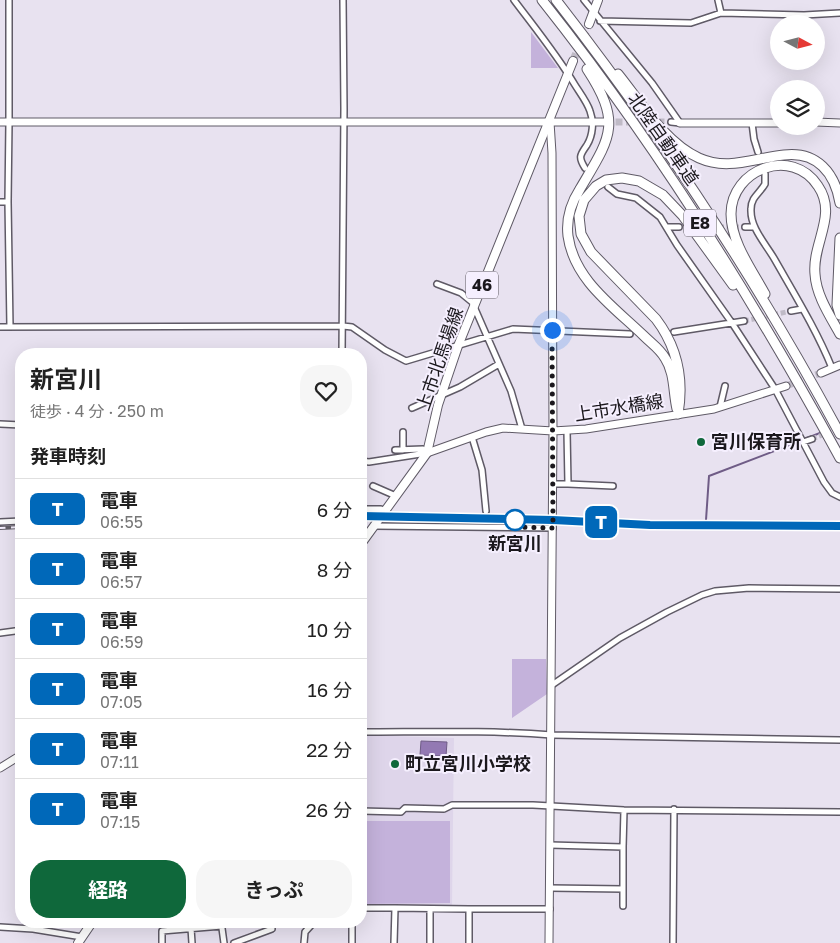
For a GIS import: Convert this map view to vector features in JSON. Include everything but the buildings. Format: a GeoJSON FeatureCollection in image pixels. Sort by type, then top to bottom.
{"type":"FeatureCollection","features":[{"type":"Feature","properties":{"kind":"highway","name":"北陸自動車道"},"geometry":{"type":"LineString","coordinates":[[540,0],[649,146],[721,255],[781,353],[840,458]]}},
{"type":"Feature","properties":{"kind":"highway"},"geometry":{"type":"LineString","coordinates":[[540,0],[588,71],[604,100],[609,117],[608,137],[603,150],[574,199],[568,218],[568,234],[575,261],[592,287],[664,356],[672,374],[678,414]]}},
{"type":"Feature","properties":{"kind":"highway","name":"北陸自動車道"},"geometry":{"type":"LineString","coordinates":[[558,3],[595,51],[696,197],[767,307],[840,434]]}},
{"type":"Feature","properties":{"kind":"highway"},"geometry":{"type":"LineString","coordinates":[[558,3],[666,133],[691,154],[713,163],[723,164],[742,164],[784,154],[811,158],[829,172],[837,187],[840,203]]}},
{"type":"Feature","properties":{"kind":"highway"},"geometry":{"type":"LineString","coordinates":[[828,411],[734,234],[731,212],[734,197],[747,177],[760,168],[780,165],[797,168],[812,178],[821,191],[826,218],[816,255],[815,276],[819,291],[840,334]]}},
{"type":"Feature","properties":{"kind":"highway"},"geometry":{"type":"LineString","coordinates":[[678,414],[681,397],[678,361],[666,332],[643,305],[591,252],[581,234],[580,210],[584,200],[596,186],[614,178],[630,179],[647,184],[663,195],[683,216],[781,353]]}},
{"type":"Feature","properties":{"kind":"highway"},"geometry":{"type":"LineString","coordinates":[[840,238],[837,305],[840,315]]}},
{"type":"Feature","properties":{"kind":"main road"},"geometry":{"type":"LineString","coordinates":[[589,24],[598,0]]}},
{"type":"Feature","properties":{"kind":"main road","name":"上市北馬場線"},"geometry":{"type":"LineString","coordinates":[[367,536],[427,453],[441,396],[458,346],[573,61]]}},
{"type":"Feature","properties":{"kind":"main road"},"geometry":{"type":"LineString","coordinates":[[80,940],[88,928]]}},
{"type":"Feature","properties":{"kind":"street"},"geometry":{"type":"LineString","coordinates":[[9,0],[8,202],[10,327]]}},
{"type":"Feature","properties":{"kind":"street"},"geometry":{"type":"LineString","coordinates":[[342,348],[343,0]]}},
{"type":"Feature","properties":{"kind":"street"},"geometry":{"type":"LineString","coordinates":[[514,0],[568,72],[586,103],[592,122],[590,138],[582,150],[581,156],[581,161],[585,168]]}},
{"type":"Feature","properties":{"kind":"street"},"geometry":{"type":"LineString","coordinates":[[584,0],[652,83],[680,123]]}},
{"type":"Feature","properties":{"kind":"street"},"geometry":{"type":"LineString","coordinates":[[718,0],[721,13]]}},
{"type":"Feature","properties":{"kind":"street"},"geometry":{"type":"LineString","coordinates":[[600,21],[691,23],[721,13],[804,15],[840,13]]}},
{"type":"Feature","properties":{"kind":"street"},"geometry":{"type":"LineString","coordinates":[[0,122],[605,122]]}},
{"type":"Feature","properties":{"kind":"street"},"geometry":{"type":"LineString","coordinates":[[549,943],[553,528],[552,153],[550,122]]}},
{"type":"Feature","properties":{"kind":"street"},"geometry":{"type":"LineString","coordinates":[[671,122],[770,123]]}},
{"type":"Feature","properties":{"kind":"street"},"geometry":{"type":"LineString","coordinates":[[825,122],[840,123]]}},
{"type":"Feature","properties":{"kind":"street"},"geometry":{"type":"LineString","coordinates":[[752,124],[758,152]]}},
{"type":"Feature","properties":{"kind":"street"},"geometry":{"type":"LineString","coordinates":[[765,174],[765,184],[753,198],[751,208],[754,227],[802,309],[832,368]]}},
{"type":"Feature","properties":{"kind":"street"},"geometry":{"type":"LineString","coordinates":[[608,187],[616,194],[636,198],[660,217],[676,245],[732,323],[775,389],[824,482],[832,493],[840,498]]}},
{"type":"Feature","properties":{"kind":"street"},"geometry":{"type":"LineString","coordinates":[[0,202],[8,202]]}},
{"type":"Feature","properties":{"kind":"street"},"geometry":{"type":"LineString","coordinates":[[667,227],[679,227]]}},
{"type":"Feature","properties":{"kind":"street"},"geometry":{"type":"LineString","coordinates":[[744,227],[754,227]]}},
{"type":"Feature","properties":{"kind":"street"},"geometry":{"type":"LineString","coordinates":[[437,284],[461,293],[472,302],[511,391],[522,429]]}},
{"type":"Feature","properties":{"kind":"street"},"geometry":{"type":"LineString","coordinates":[[791,311],[802,309]]}},
{"type":"Feature","properties":{"kind":"street"},"geometry":{"type":"LineString","coordinates":[[674,332],[744,321]]}},
{"type":"Feature","properties":{"kind":"street"},"geometry":{"type":"LineString","coordinates":[[0,327],[343,326],[352,327],[385,350],[406,361],[513,329],[630,334]]}},
{"type":"Feature","properties":{"kind":"street"},"geometry":{"type":"LineString","coordinates":[[412,408],[460,387],[499,364]]}},
{"type":"Feature","properties":{"kind":"street"},"geometry":{"type":"LineString","coordinates":[[821,373],[840,365]]}},
{"type":"Feature","properties":{"kind":"street"},"geometry":{"type":"LineString","coordinates":[[720,408],[725,386]]}},
{"type":"Feature","properties":{"kind":"street","name":"上市水橋線"},"geometry":{"type":"LineString","coordinates":[[427,453],[503,428],[553,431],[586,429],[720,408],[786,386]]}},
{"type":"Feature","properties":{"kind":"street"},"geometry":{"type":"LineString","coordinates":[[0,424],[15,425]]}},
{"type":"Feature","properties":{"kind":"street"},"geometry":{"type":"LineString","coordinates":[[567,431],[568,484]]}},
{"type":"Feature","properties":{"kind":"street"},"geometry":{"type":"LineString","coordinates":[[402,432],[403,450]]}},
{"type":"Feature","properties":{"kind":"street"},"geometry":{"type":"LineString","coordinates":[[472,437],[482,470],[486,511]]}},
{"type":"Feature","properties":{"kind":"street"},"geometry":{"type":"LineString","coordinates":[[803,442],[812,439]]}},
{"type":"Feature","properties":{"kind":"street"},"geometry":{"type":"LineString","coordinates":[[395,450],[423,449],[427,453]]}},
{"type":"Feature","properties":{"kind":"street"},"geometry":{"type":"LineString","coordinates":[[367,462],[427,453]]}},
{"type":"Feature","properties":{"kind":"street"},"geometry":{"type":"LineString","coordinates":[[553,484],[613,486]]}},
{"type":"Feature","properties":{"kind":"street"},"geometry":{"type":"LineString","coordinates":[[373,486],[396,496]]}},
{"type":"Feature","properties":{"kind":"street"},"geometry":{"type":"LineString","coordinates":[[367,510],[381,509],[385,511]]}},
{"type":"Feature","properties":{"kind":"street"},"geometry":{"type":"LineString","coordinates":[[0,522],[15,521]]}},
{"type":"Feature","properties":{"kind":"street"},"geometry":{"type":"LineString","coordinates":[[374,526],[553,528]]}},
{"type":"Feature","properties":{"kind":"street"},"geometry":{"type":"LineString","coordinates":[[552,685],[620,638],[702,595],[715,591],[749,588],[840,589]]}},
{"type":"Feature","properties":{"kind":"street"},"geometry":{"type":"LineString","coordinates":[[0,633],[15,632]]}},
{"type":"Feature","properties":{"kind":"street"},"geometry":{"type":"LineString","coordinates":[[367,732],[472,732],[840,740]]}},
{"type":"Feature","properties":{"kind":"street"},"geometry":{"type":"LineString","coordinates":[[0,768],[15,759]]}},
{"type":"Feature","properties":{"kind":"street"},"geometry":{"type":"LineString","coordinates":[[367,811],[402,812],[405,808],[444,809],[452,804],[533,805],[624,810],[840,812]]}},
{"type":"Feature","properties":{"kind":"street"},"geometry":{"type":"LineString","coordinates":[[673,943],[674,809]]}},
{"type":"Feature","properties":{"kind":"street"},"geometry":{"type":"LineString","coordinates":[[623,906],[624,810]]}},
{"type":"Feature","properties":{"kind":"street"},"geometry":{"type":"LineString","coordinates":[[550,845],[623,847]]}},
{"type":"Feature","properties":{"kind":"street"},"geometry":{"type":"LineString","coordinates":[[550,888],[623,889]]}},
{"type":"Feature","properties":{"kind":"street"},"geometry":{"type":"LineString","coordinates":[[367,908],[550,910]]}},
{"type":"Feature","properties":{"kind":"street"},"geometry":{"type":"LineString","coordinates":[[394,943],[395,908]]}},
{"type":"Feature","properties":{"kind":"street"},"geometry":{"type":"LineString","coordinates":[[430,909],[430,943]]}},
{"type":"Feature","properties":{"kind":"street"},"geometry":{"type":"LineString","coordinates":[[469,909],[469,943]]}},
{"type":"Feature","properties":{"kind":"street"},"geometry":{"type":"LineString","coordinates":[[0,927],[15,928]]}},
{"type":"Feature","properties":{"kind":"street"},"geometry":{"type":"LineString","coordinates":[[16,928],[33,929],[80,940]]}},
{"type":"Feature","properties":{"kind":"street"},"geometry":{"type":"LineString","coordinates":[[162,943],[162,931],[191,928],[192,943]]}},
{"type":"Feature","properties":{"kind":"street"},"geometry":{"type":"LineString","coordinates":[[222,928],[224,943]]}},
{"type":"Feature","properties":{"kind":"street"},"geometry":{"type":"LineString","coordinates":[[234,943],[272,928]]}},
{"type":"Feature","properties":{"kind":"street"},"geometry":{"type":"LineString","coordinates":[[304,943],[305,932],[309,928]]}},
{"type":"Feature","properties":{"kind":"street"},"geometry":{"type":"LineString","coordinates":[[352,928],[352,943]]}},
{"type":"Feature","properties":{"kind":"shaded area"},"geometry":{"type":"Polygon","coordinates":[[[531,32],[558,68],[531,68],[531,32]]]}},
{"type":"Feature","properties":{"kind":"shaded area"},"geometry":{"type":"Polygon","coordinates":[[[512,659],[546,659],[547,694],[512,718],[512,659]]]}},
{"type":"Feature","properties":{"kind":"shaded area"},"geometry":{"type":"Polygon","coordinates":[[[367,735],[454,738],[452,906],[367,905],[367,735]]]}},
{"type":"Feature","properties":{"kind":"shaded area"},"geometry":{"type":"Polygon","coordinates":[[[421,741],[447,742],[446,756],[420,755],[421,741]]]}},
{"type":"Feature","properties":{"kind":"shaded area"},"geometry":{"type":"Polygon","coordinates":[[[367,821],[450,821],[450,903],[367,904],[367,821]]]}},
{"type":"Feature","properties":{"kind":"waterway"},"geometry":{"type":"LineString","coordinates":[[807,438],[820,433]]}},
{"type":"Feature","properties":{"kind":"waterway"},"geometry":{"type":"LineString","coordinates":[[706,520],[709,476],[798,442]]}},
{"type":"Feature","properties":{"kind":"tunnel"},"geometry":{"type":"LineString","coordinates":[[573,61],[589,24]]}},
{"type":"Feature","properties":{"kind":"tunnel"},"geometry":{"type":"LineString","coordinates":[[605,122],[671,122]]}},
{"type":"Feature","properties":{"kind":"tunnel"},"geometry":{"type":"LineString","coordinates":[[704,227],[745,227]]}},
{"type":"Feature","properties":{"kind":"tunnel"},"geometry":{"type":"LineString","coordinates":[[744,321],[791,311]]}},
{"type":"Feature","properties":{"kind":"tunnel"},"geometry":{"type":"LineString","coordinates":[[786,386],[821,373]]}},
{"type":"Feature","properties":{"kind":"tunnel"},"geometry":{"type":"LineString","coordinates":[[812,439],[840,428]]}},
{"type":"Feature","properties":{"kind":"railway"},"geometry":{"type":"LineString","coordinates":[[367,516],[553,520],[650,525],[840,526]]}},
{"type":"Feature","properties":{"kind":"railway"},"geometry":{"type":"LineString","coordinates":[[0,528],[15,527]]}},
{"type":"Feature","properties":{"kind":"train","name":"T"},"geometry":{"type":"LineString","coordinates":[[367,516],[553,520],[650,525],[840,526]]}},
{"type":"Feature","properties":{"kind":"place","name":"宮川保育所"},"geometry":{"type":"Point","coordinates":[701,442]}},
{"type":"Feature","properties":{"kind":"place","name":"新宮川"},"geometry":{"type":"Point","coordinates":[515,520]}},
{"type":"Feature","properties":{"kind":"place","name":"町立宮川小学校"},"geometry":{"type":"Point","coordinates":[395,764]}},
{"type":"Feature","properties":{"kind":"route"},"geometry":{"type":"LineString","coordinates":[[515,520],[514,527],[553,528],[552,330]]}}]}
